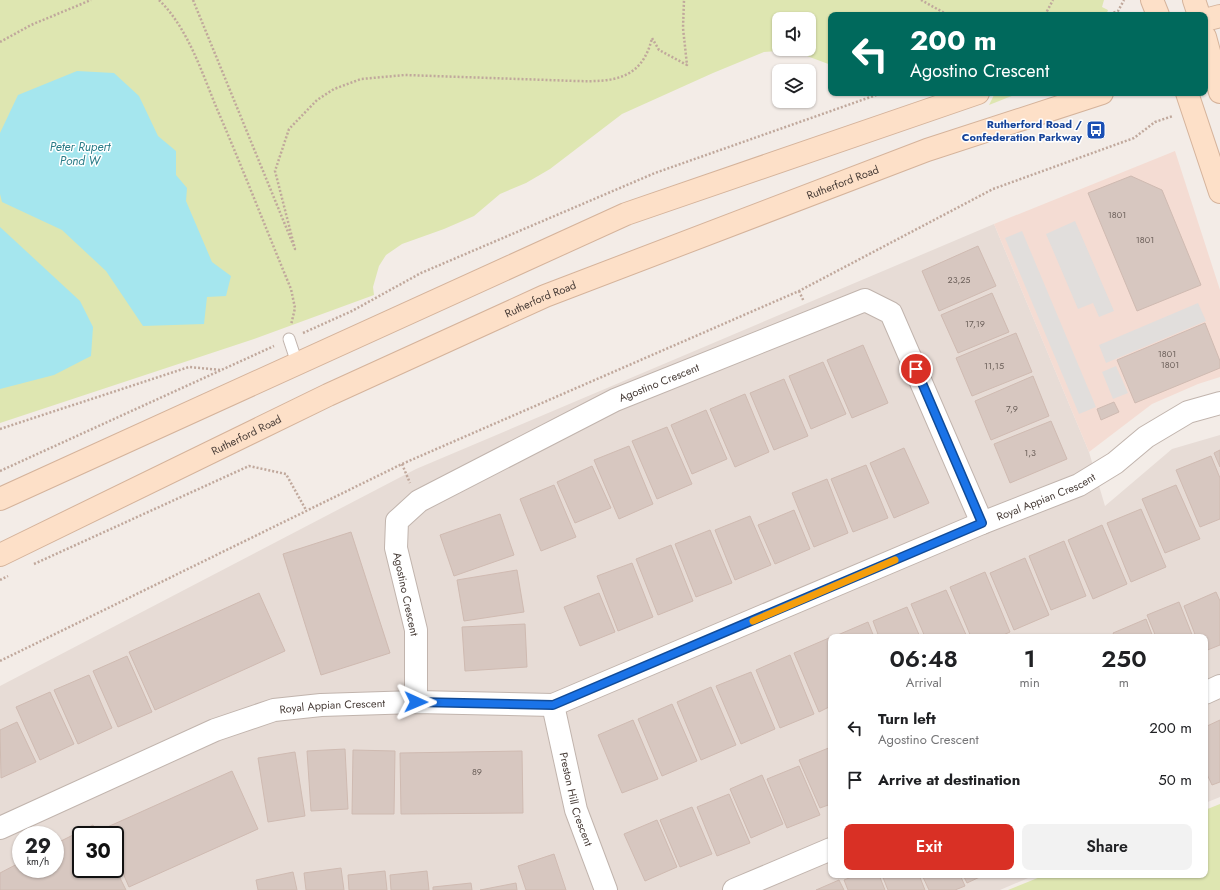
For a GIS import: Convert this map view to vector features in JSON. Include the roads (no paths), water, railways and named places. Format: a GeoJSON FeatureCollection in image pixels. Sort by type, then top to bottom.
{"type":"FeatureCollection","features":[{"type":"Feature","properties":{"kind":"main road"},"geometry":{"type":"LineString","coordinates":[[1152,0],[1157,12]]}},
{"type":"Feature","properties":{"kind":"main road"},"geometry":{"type":"LineString","coordinates":[[1194,0],[1198,12]]}},
{"type":"Feature","properties":{"kind":"main road"},"geometry":{"type":"LineString","coordinates":[[1208,19],[1220,16]]}},
{"type":"Feature","properties":{"kind":"main road"},"geometry":{"type":"LineString","coordinates":[[1208,46],[1220,92]]}},
{"type":"Feature","properties":{"kind":"main road"},"geometry":{"type":"LineString","coordinates":[[0,499],[626,214],[969,96]]}},
{"type":"Feature","properties":{"kind":"main road","name":"Rutherford Road"},"geometry":{"type":"LineString","coordinates":[[0,555],[328,395],[545,296],[927,150],[1093,96]]}},
{"type":"Feature","properties":{"kind":"main road"},"geometry":{"type":"LineString","coordinates":[[1188,96],[1220,192]]}},
{"type":"Feature","properties":{"kind":"street","name":"Agostino Crescent"},"geometry":{"type":"LineString","coordinates":[[416,702],[416,630],[396,548],[397,521],[419,501],[615,400],[865,300],[891,313],[982,523]]}},
{"type":"Feature","properties":{"kind":"street","name":"Royal Appian Crescent"},"geometry":{"type":"LineString","coordinates":[[0,828],[215,730],[274,710],[321,705],[416,702],[553,705],[982,523],[1079,485],[1115,463],[1146,437],[1188,412],[1220,403]]}},
{"type":"Feature","properties":{"kind":"street"},"geometry":{"type":"LineString","coordinates":[[1208,692],[1220,686]]}},
{"type":"Feature","properties":{"kind":"street","name":"Preston Hill Crescent"},"geometry":{"type":"LineString","coordinates":[[553,705],[576,810],[606,890]]}},
{"type":"Feature","properties":{"kind":"street"},"geometry":{"type":"LineString","coordinates":[[734,890],[828,851]]}},
{"type":"Feature","properties":{"kind":"lane"},"geometry":{"type":"LineString","coordinates":[[289,339],[297,364]]}},
{"type":"Feature","properties":{"kind":"water","name":"Peter Rupert Pond W"},"geometry":{"type":"Polygon","coordinates":[[[77,71],[114,73],[139,96],[158,136],[176,151],[176,175],[187,188],[186,201],[212,262],[231,276],[226,296],[207,297],[204,324],[143,326],[106,271],[62,230],[2,202],[0,194],[0,133],[18,95],[77,71]]]}},
{"type":"Feature","properties":{"kind":"water"},"geometry":{"type":"Polygon","coordinates":[[[0,227],[80,301],[93,327],[91,356],[54,375],[0,389],[0,227]]]}},
{"type":"Feature","properties":{"kind":"place","name":"Rutherford Road / Confederation Parkway"},"geometry":{"type":"Point","coordinates":[1096,130]}}]}
